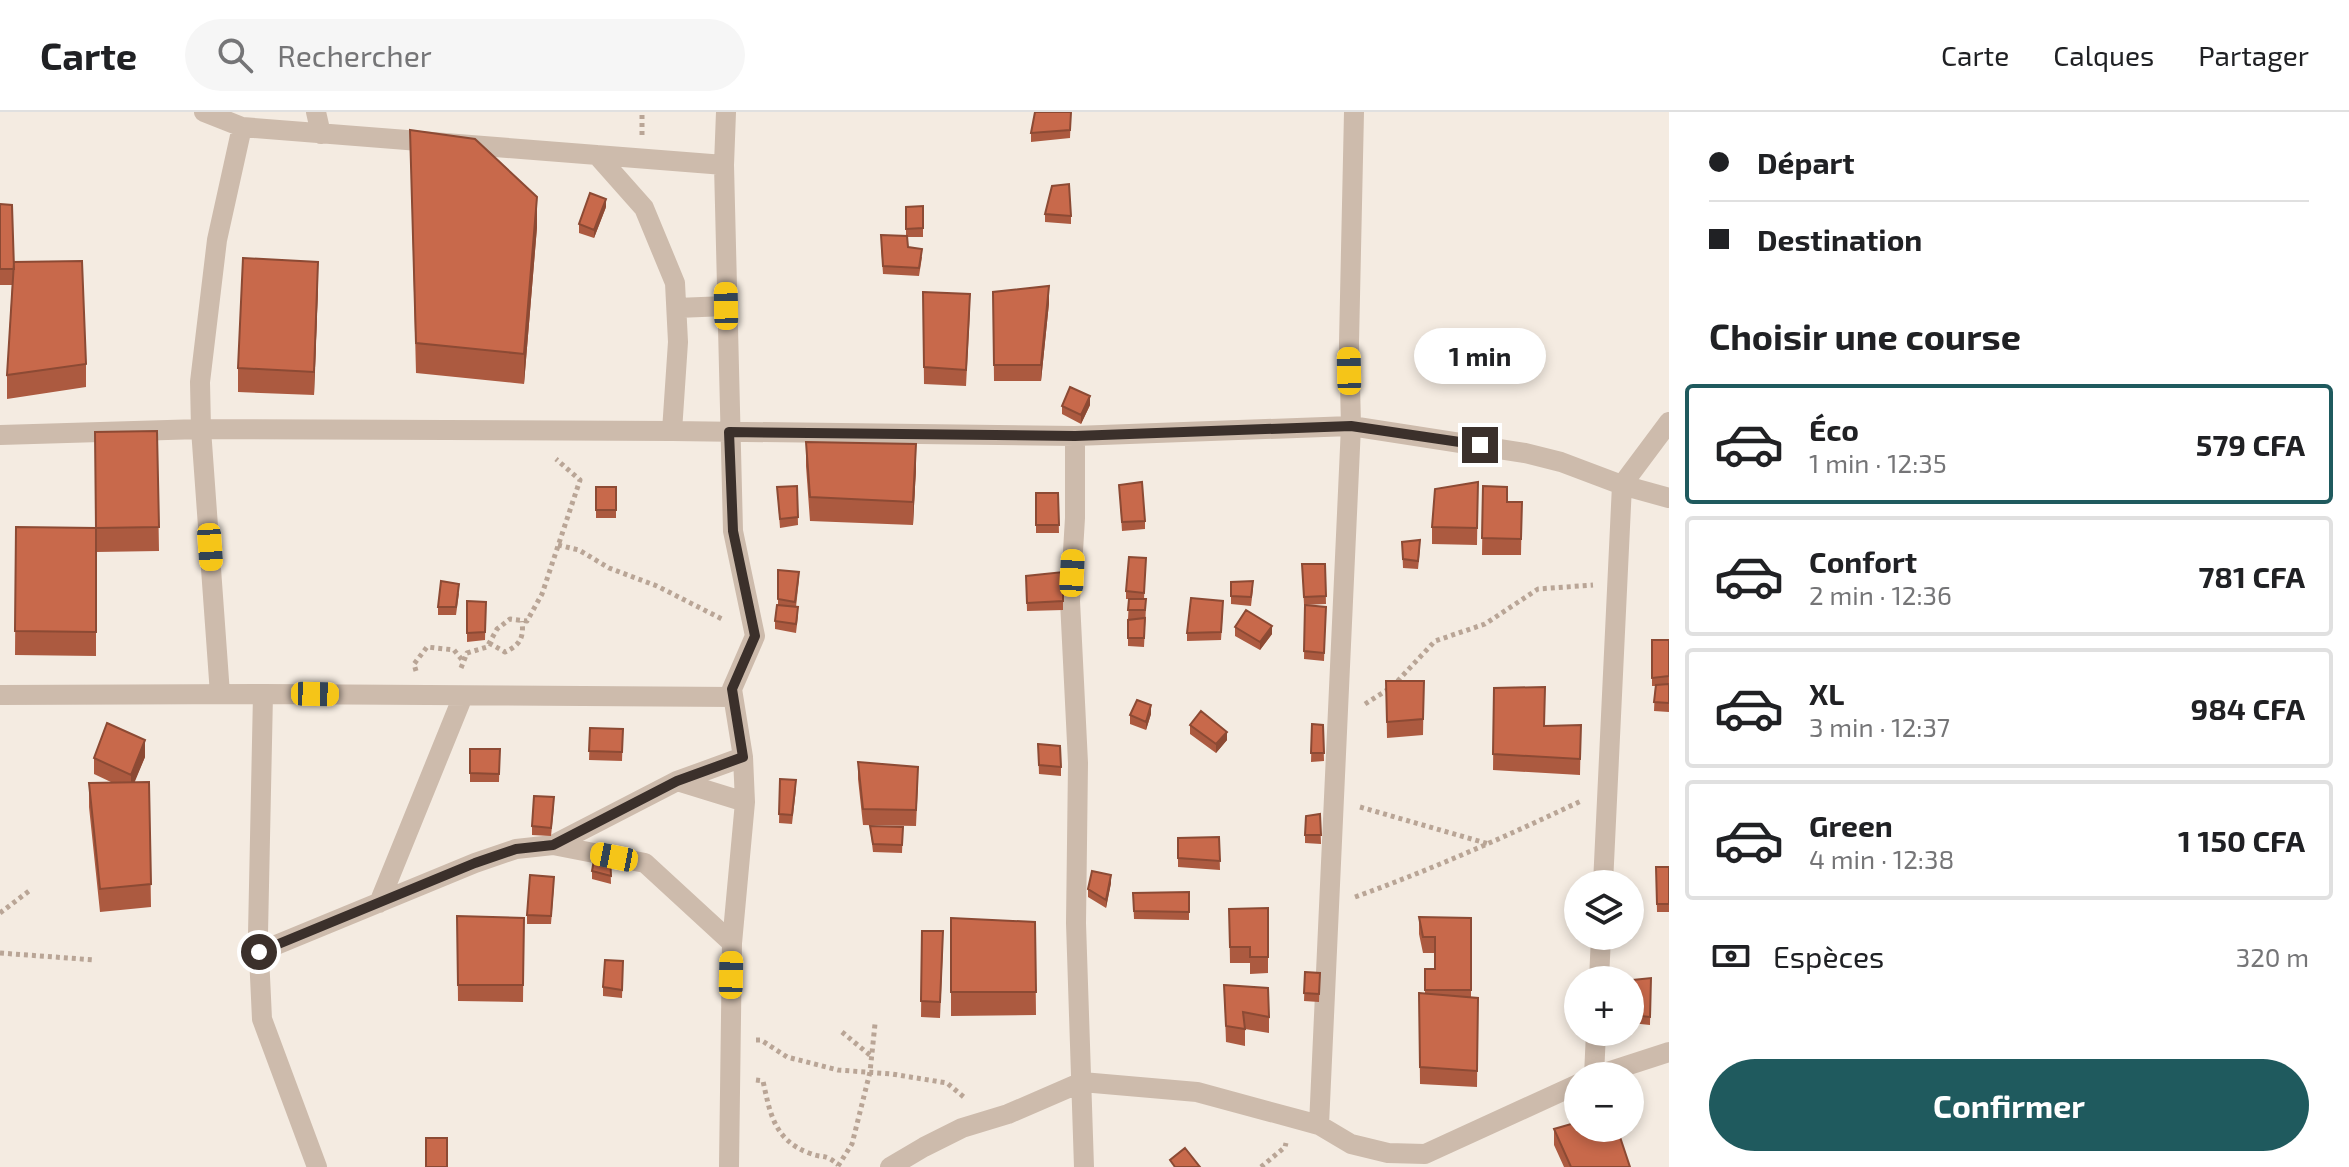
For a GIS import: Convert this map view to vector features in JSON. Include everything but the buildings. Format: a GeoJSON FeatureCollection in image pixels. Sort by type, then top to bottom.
{"type":"FeatureCollection","features":[{"type":"Feature","properties":{"kind":"street"},"geometry":{"type":"LineString","coordinates":[[316,112],[321,134]]}},
{"type":"Feature","properties":{"kind":"street"},"geometry":{"type":"LineString","coordinates":[[726,112],[726,306],[733,531],[755,636],[732,689],[743,757],[745,802],[732,943],[729,1167]]}},
{"type":"Feature","properties":{"kind":"street"},"geometry":{"type":"LineString","coordinates":[[1319,1125],[1351,426],[1349,343],[1354,112]]}},
{"type":"Feature","properties":{"kind":"street"},"geometry":{"type":"LineString","coordinates":[[212,114],[242,127],[724,165]]}},
{"type":"Feature","properties":{"kind":"street"},"geometry":{"type":"LineString","coordinates":[[220,694],[200,382],[213,270],[225,198],[242,127]]}},
{"type":"Feature","properties":{"kind":"street"},"geometry":{"type":"LineString","coordinates":[[597,155],[644,208],[675,283],[678,342],[672,431]]}},
{"type":"Feature","properties":{"kind":"street"},"geometry":{"type":"LineString","coordinates":[[677,308],[726,306]]}},
{"type":"Feature","properties":{"kind":"street"},"geometry":{"type":"LineString","coordinates":[[1604,870],[1622,485],[1669,422]]}},
{"type":"Feature","properties":{"kind":"street"},"geometry":{"type":"LineString","coordinates":[[0,435],[201,429],[1075,436],[1351,426],[1525,453],[1669,498]]}},
{"type":"Feature","properties":{"kind":"street"},"geometry":{"type":"LineString","coordinates":[[1075,436],[1075,518],[1070,601],[1078,763],[1076,923],[1084,1167]]}},
{"type":"Feature","properties":{"kind":"street"},"geometry":{"type":"LineString","coordinates":[[263,694],[259,952],[262,1019],[317,1167]]}},
{"type":"Feature","properties":{"kind":"street"},"geometry":{"type":"LineString","coordinates":[[0,695],[733,697]]}},
{"type":"Feature","properties":{"kind":"street"},"geometry":{"type":"LineString","coordinates":[[379,903],[463,696]]}},
{"type":"Feature","properties":{"kind":"street"},"geometry":{"type":"LineString","coordinates":[[553,845],[677,781],[743,757]]}},
{"type":"Feature","properties":{"kind":"street"},"geometry":{"type":"LineString","coordinates":[[677,781],[745,802]]}},
{"type":"Feature","properties":{"kind":"street"},"geometry":{"type":"LineString","coordinates":[[259,952],[475,863],[516,849],[553,845],[645,863],[732,943]]}},
{"type":"Feature","properties":{"kind":"street"},"geometry":{"type":"LineString","coordinates":[[1638,1062],[1669,1052]]}},
{"type":"Feature","properties":{"kind":"street"},"geometry":{"type":"LineString","coordinates":[[890,1167],[962,1128],[1008,1114],[1082,1082],[1197,1092],[1319,1125],[1351,1144],[1388,1153],[1425,1154],[1564,1090]]}},
{"type":"Feature","properties":{"kind":"path"},"geometry":{"type":"LineString","coordinates":[[463,696],[459,675],[467,653],[487,647],[497,629],[510,619],[527,621],[542,594],[580,480],[550,453],[549,431]]}},
{"type":"Feature","properties":{"kind":"path"},"geometry":{"type":"LineString","coordinates":[[558,545],[579,550],[609,568],[657,586],[755,636]]}},
{"type":"Feature","properties":{"kind":"path"},"geometry":{"type":"LineString","coordinates":[[1337,722],[1392,687],[1435,641],[1485,624],[1538,589],[1618,583]]}},
{"type":"Feature","properties":{"kind":"path"},"geometry":{"type":"LineString","coordinates":[[489,643],[505,652],[517,646],[523,635],[522,621]]}},
{"type":"Feature","properties":{"kind":"path"},"geometry":{"type":"LineString","coordinates":[[422,696],[427,684],[414,664],[427,647],[454,650],[463,662]]}},
{"type":"Feature","properties":{"kind":"path"},"geometry":{"type":"LineString","coordinates":[[1328,907],[1490,844],[1608,788]]}},
{"type":"Feature","properties":{"kind":"path"},"geometry":{"type":"LineString","coordinates":[[1333,800],[1490,844]]}},
{"type":"Feature","properties":{"kind":"path"},"geometry":{"type":"LineString","coordinates":[[0,913],[29,891]]}},
{"type":"Feature","properties":{"kind":"path"},"geometry":{"type":"LineString","coordinates":[[0,953],[95,960]]}},
{"type":"Feature","properties":{"kind":"path"},"geometry":{"type":"LineString","coordinates":[[730,1078],[763,1081],[777,1131],[810,1154],[829,1156],[838,1166],[852,1144],[870,1072],[875,1024]]}},
{"type":"Feature","properties":{"kind":"path"},"geometry":{"type":"LineString","coordinates":[[842,1032],[872,1056]]}},
{"type":"Feature","properties":{"kind":"path"},"geometry":{"type":"LineString","coordinates":[[731,1039],[761,1040],[787,1057],[838,1070],[947,1083],[990,1120]]}},
{"type":"Feature","properties":{"kind":"route"},"geometry":{"type":"LineString","coordinates":[[259,952],[475,863],[516,849],[553,845],[677,781],[743,757],[732,689],[755,636],[733,531],[729,432],[1075,436],[1351,426],[1480,445]]}}]}
